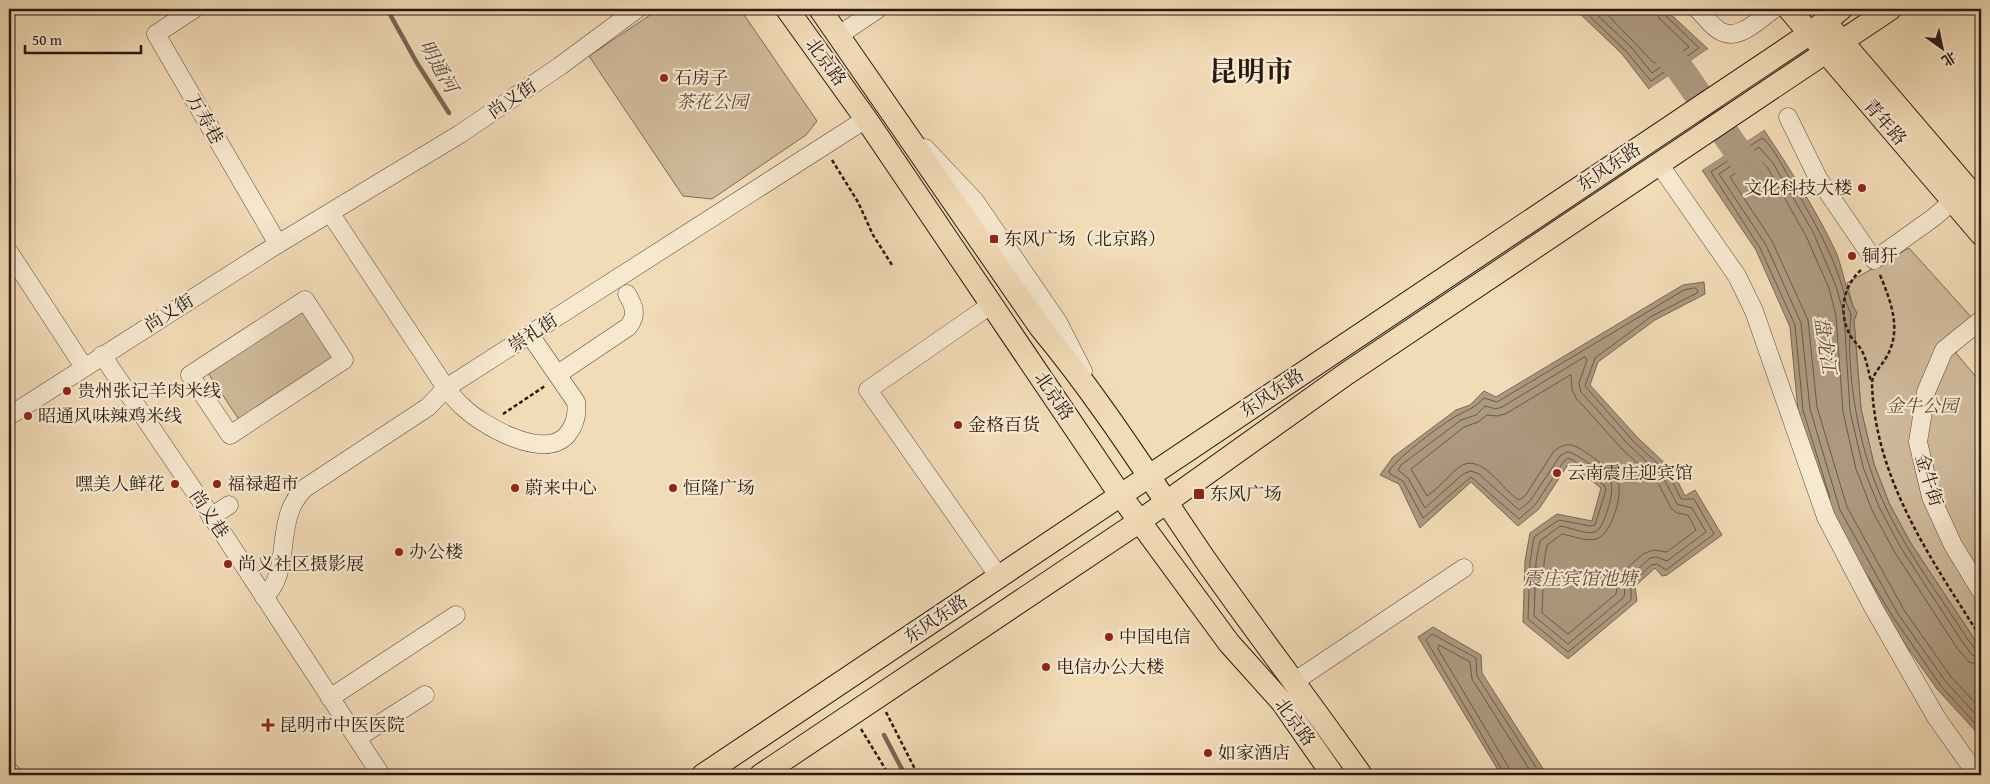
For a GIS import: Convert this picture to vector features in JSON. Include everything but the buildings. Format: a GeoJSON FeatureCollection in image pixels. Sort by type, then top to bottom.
{"type":"FeatureCollection","features":[{"type":"Feature","properties":{"kind":"main road","name":"北京路"},"geometry":{"type":"LineString","coordinates":[[787,9],[866,119],[1122,496],[1229,643],[1282,702],[1333,775]]}},
{"type":"Feature","properties":{"kind":"main road","name":"北京路"},"geometry":{"type":"LineString","coordinates":[[820,9],[1040,327],[1078,372],[1248,620],[1295,681],[1361,775]]}},
{"type":"Feature","properties":{"kind":"main road","name":"青年路"},"geometry":{"type":"LineString","coordinates":[[1789,9],[1822,18],[1834,48],[1953,201],[1981,234]]}},
{"type":"Feature","properties":{"kind":"main road","name":"东风东路"},"geometry":{"type":"LineString","coordinates":[[761,775],[1140,521],[1346,374],[1890,9]]}},
{"type":"Feature","properties":{"kind":"main road","name":"东风东路"},"geometry":{"type":"LineString","coordinates":[[703,775],[1122,496],[1148,476],[1738,81],[1822,18]]}},
{"type":"Feature","properties":{"kind":"main road","name":"青年路"},"geometry":{"type":"LineString","coordinates":[[1834,48],[1981,204]]}},
{"type":"Feature","properties":{"kind":"street","name":"万寿巷"},"geometry":{"type":"LineString","coordinates":[[194,9],[156,34],[278,244]]}},
{"type":"Feature","properties":{"kind":"street","name":"尚义街"},"geometry":{"type":"LineString","coordinates":[[9,416],[278,244],[331,214],[460,134],[560,66],[637,9]]}},
{"type":"Feature","properties":{"kind":"street"},"geometry":{"type":"LineString","coordinates":[[839,35],[878,9]]}},
{"type":"Feature","properties":{"kind":"street"},"geometry":{"type":"LineString","coordinates":[[1697,9],[1720,31],[1730,34],[1742,32],[1774,9]]}},
{"type":"Feature","properties":{"kind":"street"},"geometry":{"type":"LineString","coordinates":[[1788,117],[1818,178],[1874,260],[1933,218],[1953,201]]}},
{"type":"Feature","properties":{"kind":"street","name":"崇礼街"},"geometry":{"type":"LineString","coordinates":[[264,597],[272,591],[277,580],[286,518],[296,497],[305,488],[428,407],[446,388],[866,119]]}},
{"type":"Feature","properties":{"kind":"street"},"geometry":{"type":"LineString","coordinates":[[1659,164],[1737,276],[1754,311],[1826,517],[1873,607],[1936,717],[1977,775]]}},
{"type":"Feature","properties":{"kind":"street"},"geometry":{"type":"LineString","coordinates":[[331,214],[446,388],[468,411],[510,436],[529,443],[552,443],[566,435],[574,425],[577,410],[573,396],[530,334]]}},
{"type":"Feature","properties":{"kind":"street"},"geometry":{"type":"LineString","coordinates":[[9,252],[84,367]]}},
{"type":"Feature","properties":{"kind":"street"},"geometry":{"type":"LineString","coordinates":[[558,374],[628,327],[635,314],[627,294]]}},
{"type":"Feature","properties":{"kind":"street"},"geometry":{"type":"LineString","coordinates":[[305,300],[344,360],[230,435],[190,375],[305,300]]}},
{"type":"Feature","properties":{"kind":"street"},"geometry":{"type":"LineString","coordinates":[[992,304],[868,390],[998,577]]}},
{"type":"Feature","properties":{"kind":"street","name":"金牛街"},"geometry":{"type":"LineString","coordinates":[[1981,320],[1944,350],[1926,392],[1918,442],[1931,497],[1953,545],[1981,591]]}},
{"type":"Feature","properties":{"kind":"street","name":"尚义巷"},"geometry":{"type":"LineString","coordinates":[[102,355],[381,775]]}},
{"type":"Feature","properties":{"kind":"street"},"geometry":{"type":"LineString","coordinates":[[211,517],[229,505]]}},
{"type":"Feature","properties":{"kind":"street"},"geometry":{"type":"LineString","coordinates":[[1295,681],[1464,568]]}},
{"type":"Feature","properties":{"kind":"street"},"geometry":{"type":"LineString","coordinates":[[330,698],[456,615]]}},
{"type":"Feature","properties":{"kind":"street"},"geometry":{"type":"LineString","coordinates":[[357,738],[425,695]]}},
{"type":"Feature","properties":{"kind":"street"},"geometry":{"type":"LineString","coordinates":[[9,771],[13,775]]}},
{"type":"Feature","properties":{"kind":"path"},"geometry":{"type":"LineString","coordinates":[[823,146],[858,202],[873,235],[892,265]]}},
{"type":"Feature","properties":{"kind":"path"},"geometry":{"type":"LineString","coordinates":[[1854,277],[1845,295],[1844,316],[1850,334],[1862,350],[1871,381]]}},
{"type":"Feature","properties":{"kind":"path"},"geometry":{"type":"LineString","coordinates":[[511,409],[545,386]]}},
{"type":"Feature","properties":{"kind":"path"},"geometry":{"type":"LineString","coordinates":[[876,698],[894,724],[918,775]]}},
{"type":"Feature","properties":{"kind":"path"},"geometry":{"type":"LineString","coordinates":[[853,714],[869,746],[889,775]]}},
{"type":"Feature","properties":{"kind":"green space","name":"茶花公园"},"geometry":{"type":"Polygon","coordinates":[[[659,9],[740,9],[817,121],[806,135],[712,199],[683,196],[589,56],[659,9]]]}},
{"type":"Feature","properties":{"kind":"green space","name":"金牛公园"},"geometry":{"type":"Polygon","coordinates":[[[1909,248],[1973,319],[1956,353],[1981,383],[1981,649],[1910,542],[1889,503],[1874,464],[1861,409],[1854,320],[1857,313],[1853,307],[1847,283],[1909,248]]]}},
{"type":"Feature","properties":{"kind":"green space"},"geometry":{"type":"Polygon","coordinates":[[[304,305],[338,357],[240,421],[206,370],[304,305]]]}},
{"type":"Feature","properties":{"kind":"water"},"geometry":{"type":"Polygon","coordinates":[[[1575,9],[1665,9],[1708,49],[1649,89],[1622,54],[1575,9]]]}},
{"type":"Feature","properties":{"kind":"water"},"geometry":{"type":"Polygon","coordinates":[[[1764,130],[1802,190],[1839,259],[1851,301],[1857,313],[1854,320],[1861,409],[1874,464],[1889,503],[1910,542],[1981,649],[1981,737],[1937,689],[1888,620],[1830,514],[1798,411],[1790,327],[1756,250],[1702,170],[1764,130]]]}},
{"type":"Feature","properties":{"kind":"water","name":"震庄宾馆池塘"},"geometry":{"type":"Polygon","coordinates":[[[1704,282],[1705,294],[1655,320],[1598,362],[1590,385],[1637,437],[1672,470],[1685,496],[1695,490],[1722,535],[1667,575],[1662,576],[1655,568],[1635,586],[1637,601],[1568,659],[1523,622],[1525,561],[1530,533],[1557,514],[1592,521],[1601,488],[1569,463],[1539,509],[1518,526],[1471,482],[1420,528],[1399,484],[1380,475],[1393,457],[1456,410],[1470,405],[1484,391],[1496,397],[1683,285],[1704,282]]]}},
{"type":"Feature","properties":{"kind":"water"},"geometry":{"type":"Polygon","coordinates":[[[1433,627],[1481,655],[1482,673],[1547,775],[1501,775],[1418,637],[1433,627]]]}},
{"type":"Feature","properties":{"kind":"pier"},"geometry":{"type":"Polygon","coordinates":[[[1708,49],[1710,51],[1651,91],[1649,89],[1708,49]]]}},
{"type":"Feature","properties":{"kind":"pier"},"geometry":{"type":"Polygon","coordinates":[[[1763,128],[1764,130],[1702,170],[1701,167],[1763,128]]]}},
{"type":"Feature","properties":{"kind":"waterway","name":"明通河"},"geometry":{"type":"LineString","coordinates":[[387,9],[417,63],[449,113]]}},
{"type":"Feature","properties":{"kind":"waterway","name":"盘龙江"},"geometry":{"type":"LineString","coordinates":[[1627,9],[1678,66],[1757,179]]}},
{"type":"Feature","properties":{"kind":"waterway","name":"明通河"},"geometry":{"type":"LineString","coordinates":[[884,735],[905,775]]}},
{"type":"Feature","properties":{"kind":"place","name":"石房子"},"geometry":{"type":"Point","coordinates":[664,78]}},
{"type":"Feature","properties":{"kind":"place","name":"文化科技大楼"},"geometry":{"type":"Point","coordinates":[1862,188]}},
{"type":"Feature","properties":{"kind":"place","name":"东风广场（北京路）"},"geometry":{"type":"Point","coordinates":[994,239]}},
{"type":"Feature","properties":{"kind":"place","name":"铜犴"},"geometry":{"type":"Point","coordinates":[1852,256]}},
{"type":"Feature","properties":{"kind":"place","name":"贵州张记羊肉米线"},"geometry":{"type":"Point","coordinates":[67,391]}},
{"type":"Feature","properties":{"kind":"place","name":"昭通风味辣鸡米线"},"geometry":{"type":"Point","coordinates":[28,416]}},
{"type":"Feature","properties":{"kind":"place","name":"金格百货"},"geometry":{"type":"Point","coordinates":[958,425]}},
{"type":"Feature","properties":{"kind":"place","name":"云南震庄迎宾馆"},"geometry":{"type":"Point","coordinates":[1557,473]}},
{"type":"Feature","properties":{"kind":"place","name":"嘿美人鲜花"},"geometry":{"type":"Point","coordinates":[175,484]}},
{"type":"Feature","properties":{"kind":"place","name":"福禄超市"},"geometry":{"type":"Point","coordinates":[217,484]}},
{"type":"Feature","properties":{"kind":"place","name":"蔚来中心"},"geometry":{"type":"Point","coordinates":[515,488]}},
{"type":"Feature","properties":{"kind":"place","name":"恒隆广场"},"geometry":{"type":"Point","coordinates":[673,488]}},
{"type":"Feature","properties":{"kind":"place","name":"东风广场"},"geometry":{"type":"Point","coordinates":[1199,494]}},
{"type":"Feature","properties":{"kind":"place","name":"办公楼"},"geometry":{"type":"Point","coordinates":[399,552]}},
{"type":"Feature","properties":{"kind":"place","name":"尚义社区摄影展"},"geometry":{"type":"Point","coordinates":[228,564]}},
{"type":"Feature","properties":{"kind":"place","name":"中国电信"},"geometry":{"type":"Point","coordinates":[1109,637]}},
{"type":"Feature","properties":{"kind":"place","name":"电信办公大楼"},"geometry":{"type":"Point","coordinates":[1046,667]}},
{"type":"Feature","properties":{"kind":"place","name":"昆明市中医医院"},"geometry":{"type":"Point","coordinates":[268,725]}},
{"type":"Feature","properties":{"kind":"place","name":"如家酒店"},"geometry":{"type":"Point","coordinates":[1208,753]}},
{"type":"Feature","properties":{"kind":"district","name":"昆明市"},"geometry":{"type":"Point","coordinates":[1251,71]}}]}
